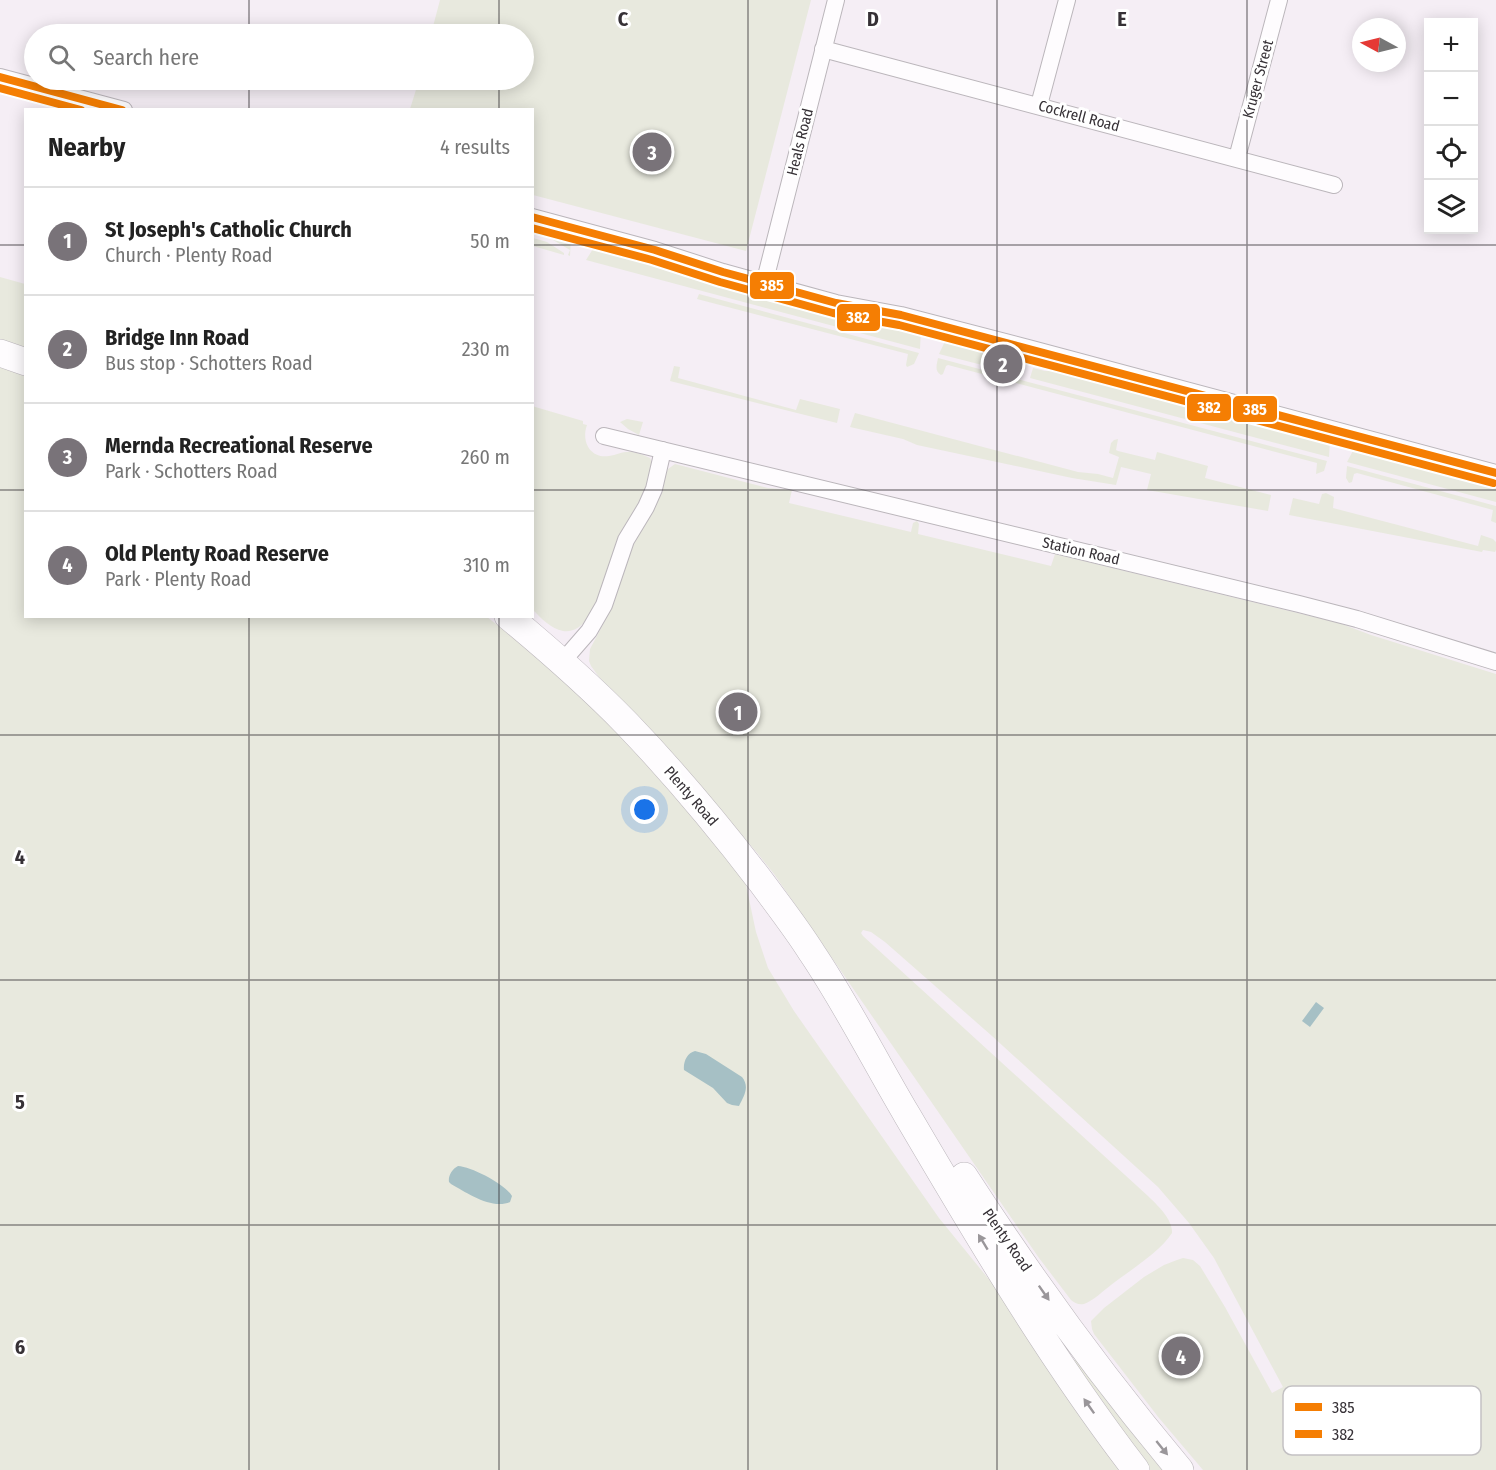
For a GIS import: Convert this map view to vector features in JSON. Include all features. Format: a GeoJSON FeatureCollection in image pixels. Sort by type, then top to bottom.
{"type":"FeatureCollection","features":[{"type":"Feature","properties":{"kind":"main road"},"geometry":{"type":"LineString","coordinates":[[0,353],[24,361]]}},
{"type":"Feature","properties":{"kind":"main road","name":"Plenty Road"},"geometry":{"type":"LineString","coordinates":[[510,618],[562,662],[638,736],[737,850],[812,953],[1029,1317],[1136,1470]]}},
{"type":"Feature","properties":{"kind":"main road","name":"Plenty Road"},"geometry":{"type":"LineString","coordinates":[[843,1004],[917,1104],[986,1209],[1068,1326],[1180,1470]]}},
{"type":"Feature","properties":{"kind":"street","name":"Heals Road"},"geometry":{"type":"LineString","coordinates":[[764,284],[836,0]]}},
{"type":"Feature","properties":{"kind":"street"},"geometry":{"type":"LineString","coordinates":[[1039,105],[1067,0]]}},
{"type":"Feature","properties":{"kind":"street","name":"Kruger Street"},"geometry":{"type":"LineString","coordinates":[[1237,158],[1279,0]]}},
{"type":"Feature","properties":{"kind":"street","name":"Cockrell Road"},"geometry":{"type":"LineString","coordinates":[[823,49],[1334,185]]}},
{"type":"Feature","properties":{"kind":"street"},"geometry":{"type":"LineString","coordinates":[[0,77],[24,83]]}},
{"type":"Feature","properties":{"kind":"street"},"geometry":{"type":"LineString","coordinates":[[49,90],[116,108]]}},
{"type":"Feature","properties":{"kind":"street"},"geometry":{"type":"LineString","coordinates":[[534,218],[655,250],[764,284],[836,303],[901,315],[1496,473]]}},
{"type":"Feature","properties":{"kind":"street","name":"Station Road"},"geometry":{"type":"LineString","coordinates":[[604,436],[1299,604],[1368,622],[1496,662]]}},
{"type":"Feature","properties":{"kind":"street"},"geometry":{"type":"LineString","coordinates":[[562,662],[589,631],[604,605],[626,540],[654,489],[663,450]]}},
{"type":"Feature","properties":{"kind":"shaded area"},"geometry":{"type":"Polygon","coordinates":[[[440,0],[811,0],[746,251],[534,195],[534,108],[410,108],[416,90],[534,90],[534,24],[434,24],[440,0]]]}},
{"type":"Feature","properties":{"kind":"shaded area"},"geometry":{"type":"Polygon","coordinates":[[[555,235],[571,237],[570,256],[568,255],[570,250],[548,237],[555,235]]]}},
{"type":"Feature","properties":{"kind":"shaded area"},"geometry":{"type":"Polygon","coordinates":[[[534,238],[547,242],[564,255],[534,246],[534,238]]]}},
{"type":"Feature","properties":{"kind":"shaded area"},"geometry":{"type":"Polygon","coordinates":[[[596,244],[647,257],[728,288],[837,317],[921,330],[920,349],[586,260],[596,244]]]}},
{"type":"Feature","properties":{"kind":"shaded area"},"geometry":{"type":"Polygon","coordinates":[[[0,277],[24,284],[24,349],[0,340],[0,277]]]}},
{"type":"Feature","properties":{"kind":"shaded area"},"geometry":{"type":"Polygon","coordinates":[[[699,294],[919,353],[914,364],[907,367],[908,354],[697,299],[699,294]]]}},
{"type":"Feature","properties":{"kind":"shaded area"},"geometry":{"type":"Polygon","coordinates":[[[947,337],[973,344],[1001,360],[998,369],[939,354],[947,337]]]}},
{"type":"Feature","properties":{"kind":"shaded area"},"geometry":{"type":"Polygon","coordinates":[[[938,358],[1327,461],[1324,471],[1316,474],[1317,463],[948,365],[941,375],[937,369],[938,358]]]}},
{"type":"Feature","properties":{"kind":"shaded area"},"geometry":{"type":"Polygon","coordinates":[[[674,366],[680,367],[678,378],[796,410],[800,399],[840,409],[837,423],[670,381],[674,366]]]}},
{"type":"Feature","properties":{"kind":"shaded area"},"geometry":{"type":"Polygon","coordinates":[[[0,367],[24,376],[24,618],[488,618],[577,692],[667,784],[734,864],[746,885],[756,932],[768,968],[794,1011],[939,1218],[1000,1293],[1120,1470],[0,1470],[0,367]]]}},
{"type":"Feature","properties":{"kind":"shaded area"},"geometry":{"type":"Polygon","coordinates":[[[1033,368],[1045,371],[1076,371],[1330,439],[1329,457],[1030,378],[1033,368]]]}},
{"type":"Feature","properties":{"kind":"shaded area"},"geometry":{"type":"Polygon","coordinates":[[[534,407],[583,421],[583,424],[587,425],[586,443],[597,455],[609,456],[634,452],[650,458],[652,466],[649,484],[625,525],[603,589],[586,620],[575,629],[563,631],[546,623],[534,611],[534,407]]]}},
{"type":"Feature","properties":{"kind":"shaded area"},"geometry":{"type":"Polygon","coordinates":[[[855,413],[1078,472],[1113,478],[1119,457],[1109,453],[1111,443],[1118,439],[1116,450],[1118,451],[1155,460],[1157,452],[1208,466],[1205,478],[1271,495],[1268,511],[1147,490],[1151,474],[1121,467],[1116,485],[1072,478],[917,445],[903,439],[850,427],[855,413]]]}},
{"type":"Feature","properties":{"kind":"shaded area"},"geometry":{"type":"Polygon","coordinates":[[[627,419],[643,422],[639,435],[620,422],[627,419]]]}},
{"type":"Feature","properties":{"kind":"shaded area"},"geometry":{"type":"Polygon","coordinates":[[[1356,445],[1496,482],[1496,502],[1347,462],[1356,445]]]}},
{"type":"Feature","properties":{"kind":"shaded area"},"geometry":{"type":"Polygon","coordinates":[[[675,464],[768,488],[792,490],[789,503],[911,532],[913,523],[917,521],[918,534],[1051,566],[1055,554],[1339,623],[1496,674],[1496,1470],[1203,1470],[1159,1418],[1094,1334],[1091,1321],[1144,1277],[1164,1265],[1183,1258],[1193,1260],[1200,1266],[1272,1393],[1283,1387],[1214,1258],[1189,1223],[1158,1187],[992,1036],[885,942],[871,932],[863,930],[861,933],[863,936],[1148,1196],[1170,1223],[1172,1233],[1152,1254],[1091,1301],[1080,1304],[1071,1300],[1039,1258],[774,874],[678,760],[591,666],[590,649],[609,613],[628,553],[662,493],[668,469],[675,464]]]}},
{"type":"Feature","properties":{"kind":"shaded area"},"geometry":{"type":"Polygon","coordinates":[[[1347,466],[1496,506],[1496,523],[1491,521],[1493,510],[1357,473],[1349,483],[1346,478],[1347,466]]]}},
{"type":"Feature","properties":{"kind":"shaded area"},"geometry":{"type":"Polygon","coordinates":[[[1326,493],[1334,497],[1333,508],[1478,546],[1481,535],[1496,542],[1496,550],[1495,552],[1483,550],[1482,552],[1289,515],[1293,498],[1319,504],[1322,494],[1326,493]]]}},
{"type":"Feature","properties":{"kind":"shaded area"},"geometry":{"type":"Polygon","coordinates":[[[1076,1359],[1163,1470],[1146,1470],[1071,1362],[1076,1359]]]}},
{"type":"Feature","properties":{"kind":"water"},"geometry":{"type":"Polygon","coordinates":[[[1316,1002],[1324,1008],[1310,1027],[1302,1021],[1316,1002]]]}},
{"type":"Feature","properties":{"kind":"water"},"geometry":{"type":"Polygon","coordinates":[[[695,1051],[706,1054],[742,1077],[746,1088],[739,1106],[727,1103],[713,1088],[684,1070],[686,1058],[695,1051]]]}},
{"type":"Feature","properties":{"kind":"water"},"geometry":{"type":"Polygon","coordinates":[[[458,1166],[471,1169],[496,1181],[512,1196],[510,1202],[495,1204],[488,1202],[451,1184],[450,1175],[458,1166]]]}},
{"type":"Feature","properties":{"kind":"transit line","name":"385"},"geometry":{"type":"LineString","coordinates":[[0,77],[24,83]]}},
{"type":"Feature","properties":{"kind":"transit line","name":"382"},"geometry":{"type":"LineString","coordinates":[[0,88],[74,108]]}},
{"type":"Feature","properties":{"kind":"transit line","name":"385"},"geometry":{"type":"LineString","coordinates":[[48,90],[115,108]]}},
{"type":"Feature","properties":{"kind":"transit line","name":"385"},"geometry":{"type":"LineString","coordinates":[[534,218],[836,303],[901,315],[1496,473]]}},
{"type":"Feature","properties":{"kind":"transit line","name":"382"},"geometry":{"type":"LineString","coordinates":[[534,229],[833,313],[899,325],[1493,483]]}},
{"type":"Feature","properties":{"kind":"place","name":"Mernda Recreational Reserve"},"geometry":{"type":"Point","coordinates":[652,152]}},
{"type":"Feature","properties":{"kind":"place","name":"Bridge Inn Road"},"geometry":{"type":"Point","coordinates":[1003,364]}},
{"type":"Feature","properties":{"kind":"place","name":"St Joseph's Catholic Church"},"geometry":{"type":"Point","coordinates":[738,712]}},
{"type":"Feature","properties":{"kind":"place","name":"Old Plenty Road Reserve"},"geometry":{"type":"Point","coordinates":[1181,1356]}}]}
